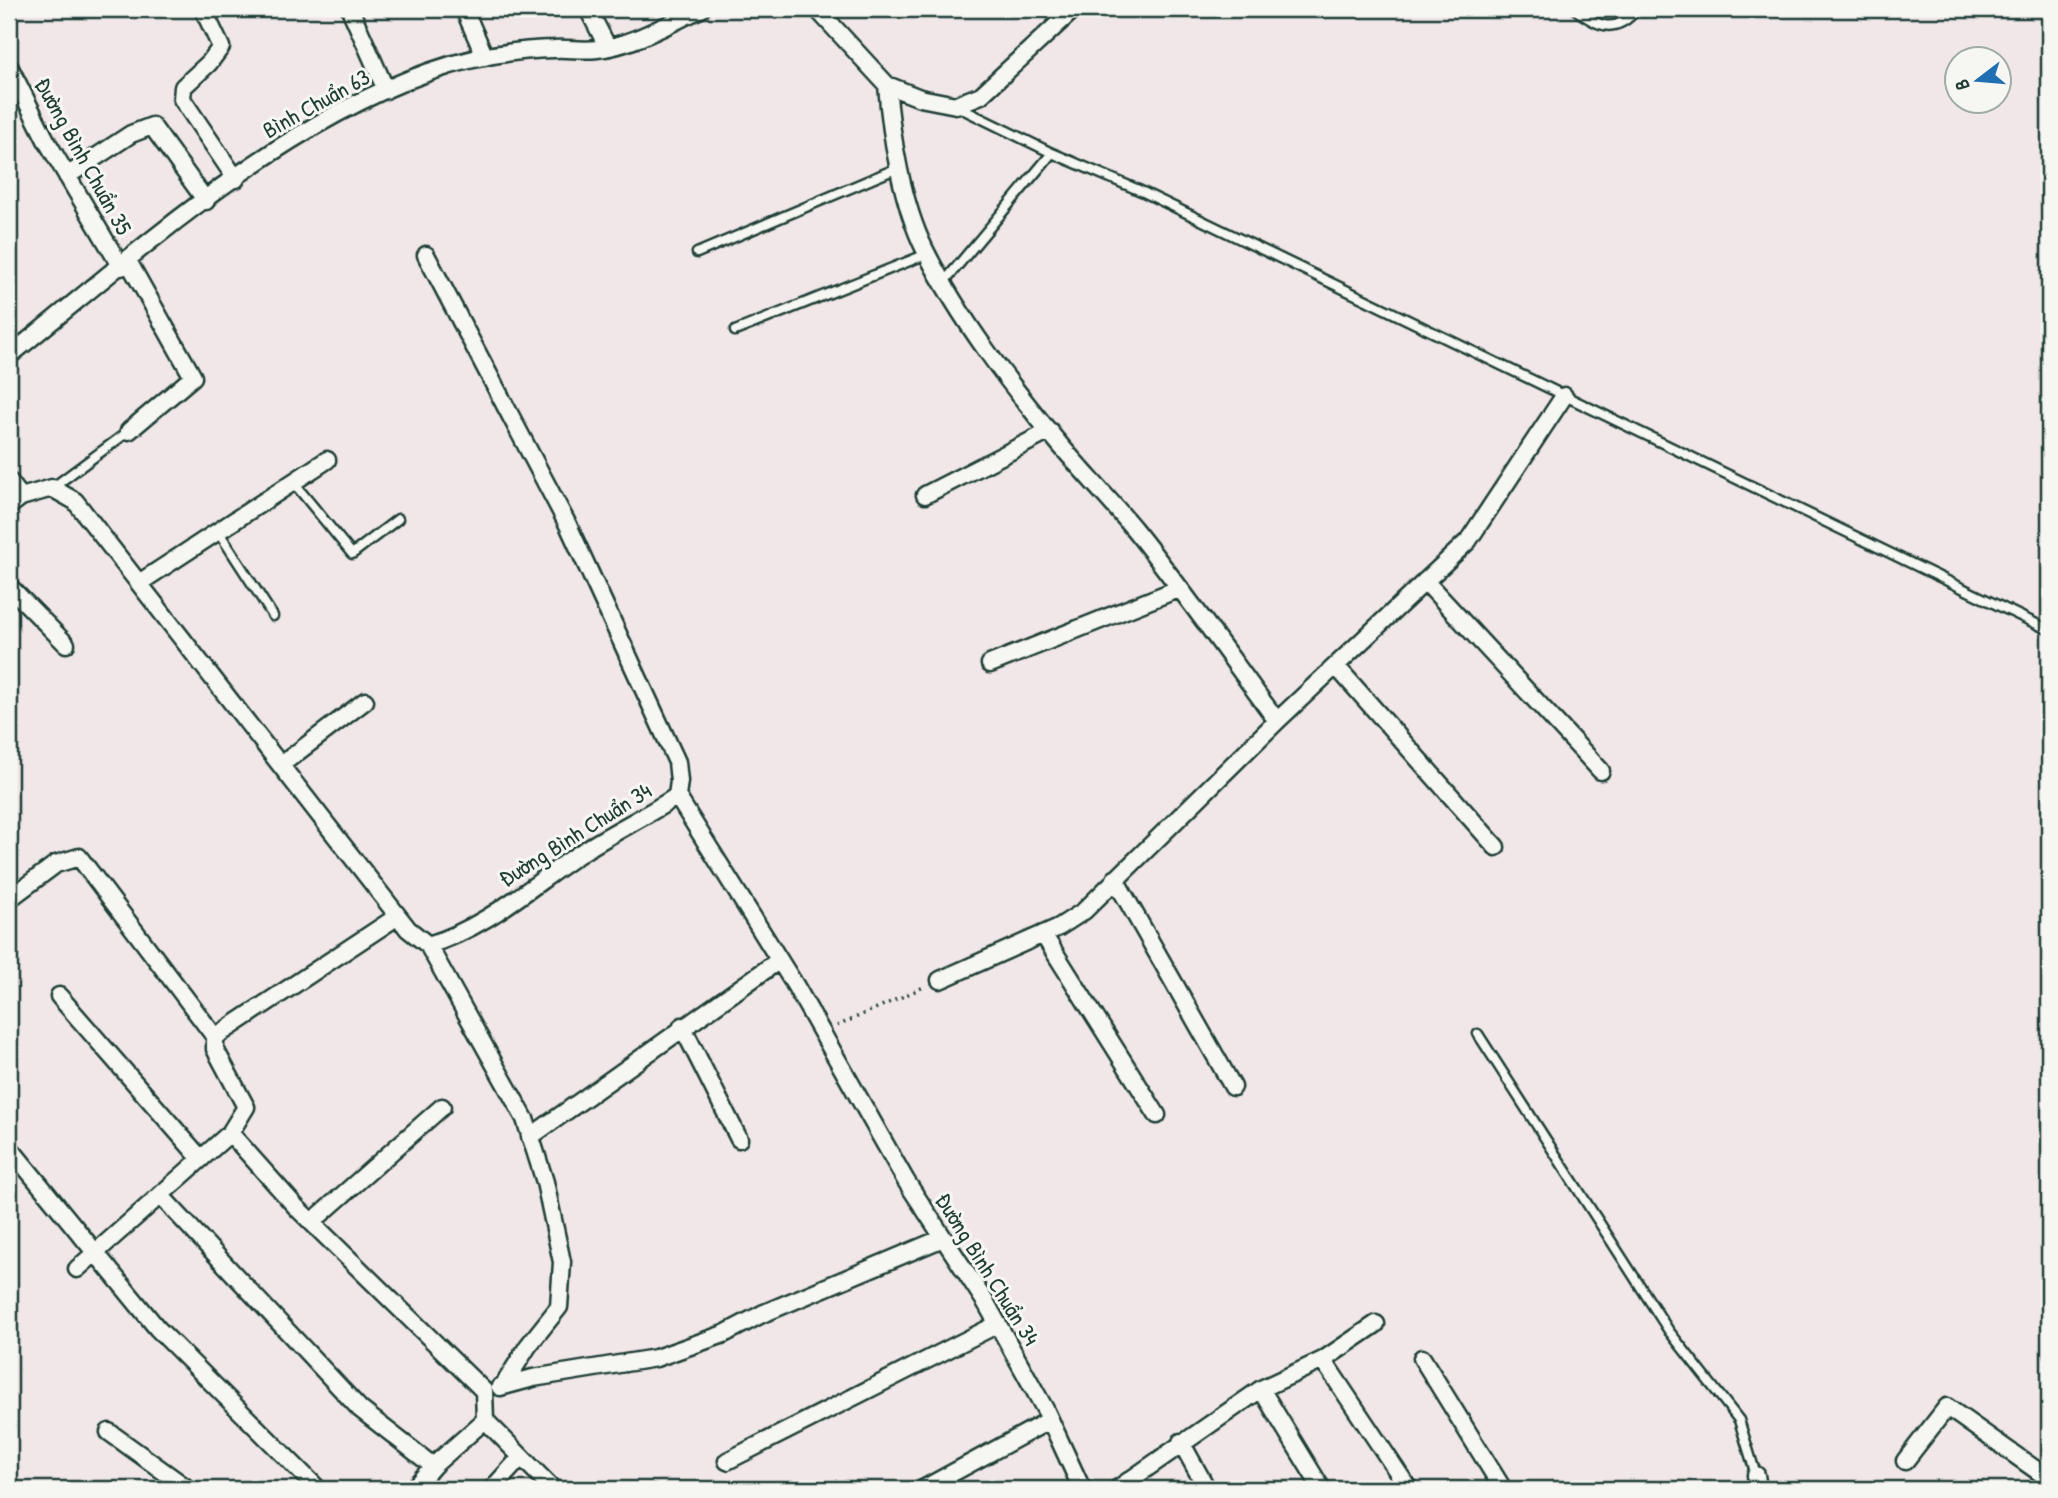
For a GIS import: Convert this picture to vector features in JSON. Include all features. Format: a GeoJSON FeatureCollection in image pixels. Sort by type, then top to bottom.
{"type":"FeatureCollection","features":[{"type":"Feature","properties":{"kind":"street"},"geometry":{"type":"LineString","coordinates":[[203,9],[221,47],[209,63],[183,87],[182,99],[236,179]]}},
{"type":"Feature","properties":{"kind":"street"},"geometry":{"type":"LineString","coordinates":[[350,9],[386,90]]}},
{"type":"Feature","properties":{"kind":"street"},"geometry":{"type":"LineString","coordinates":[[464,9],[485,57]]}},
{"type":"Feature","properties":{"kind":"street"},"geometry":{"type":"LineString","coordinates":[[588,9],[607,46]]}},
{"type":"Feature","properties":{"kind":"street","name":"Bình Chuẩn 63"},"geometry":{"type":"LineString","coordinates":[[9,356],[124,264],[283,145],[386,90],[431,71],[485,57],[607,46],[638,37],[701,9]]}},
{"type":"Feature","properties":{"kind":"street"},"geometry":{"type":"LineString","coordinates":[[817,9],[887,85],[920,98],[956,105],[981,95],[1074,9]]}},
{"type":"Feature","properties":{"kind":"street","name":"Đường Bình Chuẩn 35"},"geometry":{"type":"LineString","coordinates":[[9,66],[67,176],[193,377],[129,431]]}},
{"type":"Feature","properties":{"kind":"street"},"geometry":{"type":"LineString","coordinates":[[887,85],[891,128],[900,167],[928,254],[944,282],[992,357],[1049,431],[1135,530],[1277,721]]}},
{"type":"Feature","properties":{"kind":"street"},"geometry":{"type":"LineString","coordinates":[[67,176],[131,134],[152,126],[206,201]]}},
{"type":"Feature","properties":{"kind":"street"},"geometry":{"type":"LineString","coordinates":[[426,255],[568,525],[677,762],[677,796]]}},
{"type":"Feature","properties":{"kind":"street"},"geometry":{"type":"LineString","coordinates":[[940,980],[1043,934],[1084,911],[1277,721],[1468,541],[1563,396]]}},
{"type":"Feature","properties":{"kind":"street"},"geometry":{"type":"LineString","coordinates":[[925,495],[1049,431]]}},
{"type":"Feature","properties":{"kind":"street"},"geometry":{"type":"LineString","coordinates":[[139,583],[327,460]]}},
{"type":"Feature","properties":{"kind":"street"},"geometry":{"type":"LineString","coordinates":[[9,481],[15,502],[52,488],[75,501],[398,916],[428,945],[525,1119],[545,1182],[562,1262],[559,1307],[528,1346],[503,1386]]}},
{"type":"Feature","properties":{"kind":"street"},"geometry":{"type":"LineString","coordinates":[[1425,581],[1601,771]]}},
{"type":"Feature","properties":{"kind":"street"},"geometry":{"type":"LineString","coordinates":[[9,586],[66,644]]}},
{"type":"Feature","properties":{"kind":"street"},"geometry":{"type":"LineString","coordinates":[[990,664],[1178,589]]}},
{"type":"Feature","properties":{"kind":"street"},"geometry":{"type":"LineString","coordinates":[[1336,666],[1496,848]]}},
{"type":"Feature","properties":{"kind":"street"},"geometry":{"type":"LineString","coordinates":[[282,764],[365,701]]}},
{"type":"Feature","properties":{"kind":"street","name":"Đường Bình Chuẩn 34"},"geometry":{"type":"LineString","coordinates":[[428,945],[456,934],[513,901],[580,853],[677,796],[822,1032],[906,1181],[998,1324],[1050,1420],[1082,1489]]}},
{"type":"Feature","properties":{"kind":"street"},"geometry":{"type":"LineString","coordinates":[[9,899],[55,864],[79,857],[215,1037],[215,1049],[246,1107],[230,1133],[77,1269]]}},
{"type":"Feature","properties":{"kind":"street"},"geometry":{"type":"LineString","coordinates":[[1115,879],[1233,1087]]}},
{"type":"Feature","properties":{"kind":"street"},"geometry":{"type":"LineString","coordinates":[[215,1037],[398,916]]}},
{"type":"Feature","properties":{"kind":"street"},"geometry":{"type":"LineString","coordinates":[[1043,934],[1157,1115]]}},
{"type":"Feature","properties":{"kind":"street"},"geometry":{"type":"LineString","coordinates":[[530,1137],[682,1026],[778,961]]}},
{"type":"Feature","properties":{"kind":"street"},"geometry":{"type":"LineString","coordinates":[[59,996],[201,1158]]}},
{"type":"Feature","properties":{"kind":"street"},"geometry":{"type":"LineString","coordinates":[[682,1026],[738,1139]]}},
{"type":"Feature","properties":{"kind":"street"},"geometry":{"type":"LineString","coordinates":[[312,1222],[442,1107]]}},
{"type":"Feature","properties":{"kind":"street"},"geometry":{"type":"LineString","coordinates":[[230,1133],[312,1222],[484,1391],[485,1420],[553,1489]]}},
{"type":"Feature","properties":{"kind":"street"},"geometry":{"type":"LineString","coordinates":[[9,1147],[157,1328],[318,1489]]}},
{"type":"Feature","properties":{"kind":"street"},"geometry":{"type":"LineString","coordinates":[[160,1195],[360,1409],[433,1466]]}},
{"type":"Feature","properties":{"kind":"street"},"geometry":{"type":"LineString","coordinates":[[484,1391],[533,1378],[656,1359],[724,1334],[762,1314],[943,1238]]}},
{"type":"Feature","properties":{"kind":"street"},"geometry":{"type":"LineString","coordinates":[[727,1461],[998,1324]]}},
{"type":"Feature","properties":{"kind":"street"},"geometry":{"type":"LineString","coordinates":[[1116,1489],[1261,1389],[1324,1360],[1376,1324]]}},
{"type":"Feature","properties":{"kind":"street"},"geometry":{"type":"LineString","coordinates":[[1422,1358],[1503,1489]]}},
{"type":"Feature","properties":{"kind":"street"},"geometry":{"type":"LineString","coordinates":[[1324,1360],[1409,1489]]}},
{"type":"Feature","properties":{"kind":"street"},"geometry":{"type":"LineString","coordinates":[[1261,1389],[1322,1489]]}},
{"type":"Feature","properties":{"kind":"street"},"geometry":{"type":"LineString","coordinates":[[1905,1461],[1947,1407],[2049,1479]]}},
{"type":"Feature","properties":{"kind":"street"},"geometry":{"type":"LineString","coordinates":[[413,1489],[433,1466],[485,1420]]}},
{"type":"Feature","properties":{"kind":"street"},"geometry":{"type":"LineString","coordinates":[[923,1489],[1050,1420]]}},
{"type":"Feature","properties":{"kind":"street"},"geometry":{"type":"LineString","coordinates":[[108,1432],[188,1489]]}},
{"type":"Feature","properties":{"kind":"street"},"geometry":{"type":"LineString","coordinates":[[1181,1442],[1207,1489]]}},
{"type":"Feature","properties":{"kind":"street"},"geometry":{"type":"LineString","coordinates":[[492,1489],[521,1457]]}},
{"type":"Feature","properties":{"kind":"lane"},"geometry":{"type":"LineString","coordinates":[[1575,9],[1594,24],[1612,26],[1628,21],[1637,9]]}},
{"type":"Feature","properties":{"kind":"lane"},"geometry":{"type":"LineString","coordinates":[[956,105],[1052,153],[1141,191],[2049,630]]}},
{"type":"Feature","properties":{"kind":"lane"},"geometry":{"type":"LineString","coordinates":[[944,282],[1052,153]]}},
{"type":"Feature","properties":{"kind":"lane"},"geometry":{"type":"LineString","coordinates":[[697,253],[900,167]]}},
{"type":"Feature","properties":{"kind":"lane"},"geometry":{"type":"LineString","coordinates":[[735,331],[928,254]]}},
{"type":"Feature","properties":{"kind":"lane"},"geometry":{"type":"LineString","coordinates":[[52,488],[129,431]]}},
{"type":"Feature","properties":{"kind":"lane"},"geometry":{"type":"LineString","coordinates":[[293,482],[352,554],[398,519]]}},
{"type":"Feature","properties":{"kind":"lane"},"geometry":{"type":"LineString","coordinates":[[218,531],[272,616]]}},
{"type":"Feature","properties":{"kind":"lane"},"geometry":{"type":"LineString","coordinates":[[1478,1034],[1669,1331],[1739,1420],[1757,1482]]}},
{"type":"Feature","properties":{"kind":"path"},"geometry":{"type":"LineString","coordinates":[[822,1032],[940,980]]}}]}
